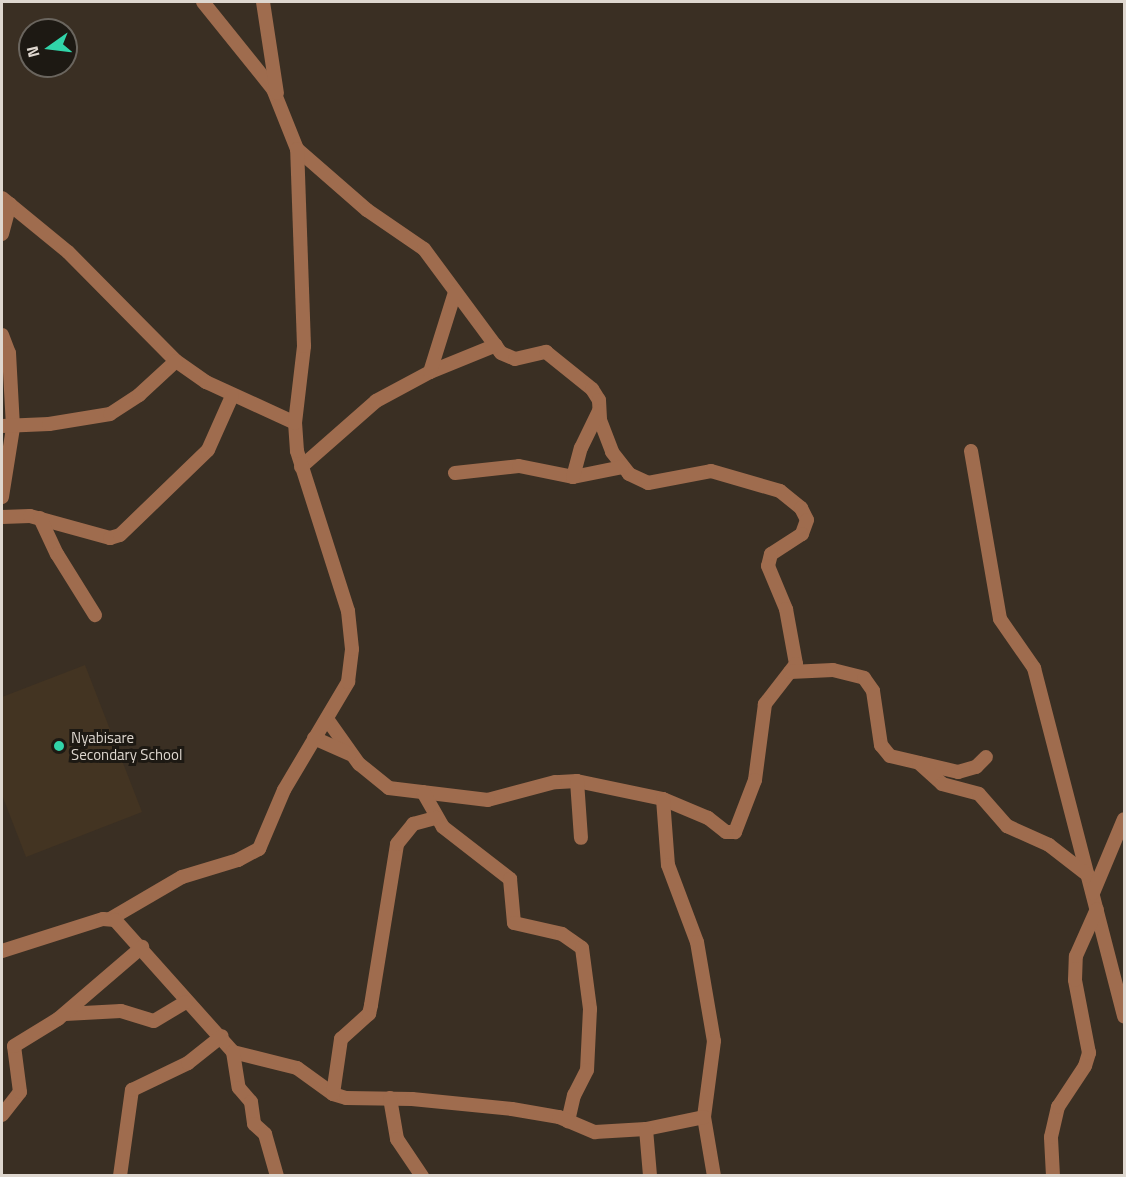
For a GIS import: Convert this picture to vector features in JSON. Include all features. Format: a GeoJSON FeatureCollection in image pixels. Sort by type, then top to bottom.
{"type":"FeatureCollection","features":[{"type":"Feature","properties":{"kind":"street"},"geometry":{"type":"LineString","coordinates":[[203,2],[279,101]]}},
{"type":"Feature","properties":{"kind":"street"},"geometry":{"type":"LineString","coordinates":[[2,951],[110,919],[182,877],[238,860],[259,849],[284,790],[348,682],[351,630],[301,467],[295,423],[304,346],[297,149],[279,101],[263,2]]}},
{"type":"Feature","properties":{"kind":"street"},"geometry":{"type":"LineString","coordinates":[[297,149],[361,205],[424,249],[496,345],[510,359],[539,351],[554,356],[597,395],[599,411],[612,453],[622,467],[648,483],[711,471],[774,489],[801,508],[807,520],[806,528],[799,538],[771,554],[768,566],[788,616],[796,659],[790,672],[765,704],[755,780],[735,832],[726,832],[708,818],[663,799],[577,781],[555,782],[488,800],[384,786],[350,754],[327,719]]}},
{"type":"Feature","properties":{"kind":"street"},"geometry":{"type":"LineString","coordinates":[[6,201],[68,252],[176,361],[232,396],[295,423]]}},
{"type":"Feature","properties":{"kind":"street"},"geometry":{"type":"LineString","coordinates":[[2,234],[6,201]]}},
{"type":"Feature","properties":{"kind":"street"},"geometry":{"type":"LineString","coordinates":[[430,372],[455,292]]}},
{"type":"Feature","properties":{"kind":"street"},"geometry":{"type":"LineString","coordinates":[[2,335],[9,353],[2,497]]}},
{"type":"Feature","properties":{"kind":"street"},"geometry":{"type":"LineString","coordinates":[[301,467],[376,401],[430,372],[496,345]]}},
{"type":"Feature","properties":{"kind":"street"},"geometry":{"type":"LineString","coordinates":[[7,427],[110,414],[139,395],[176,361]]}},
{"type":"Feature","properties":{"kind":"street"},"geometry":{"type":"LineString","coordinates":[[2,517],[18,514],[110,538],[120,535],[208,450],[232,396]]}},
{"type":"Feature","properties":{"kind":"street"},"geometry":{"type":"LineString","coordinates":[[573,477],[581,448],[599,411]]}},
{"type":"Feature","properties":{"kind":"street"},"geometry":{"type":"LineString","coordinates":[[971,452],[1000,619],[1034,668],[1125,1017]]}},
{"type":"Feature","properties":{"kind":"street"},"geometry":{"type":"LineString","coordinates":[[455,473],[519,466],[573,477],[622,467]]}},
{"type":"Feature","properties":{"kind":"street"},"geometry":{"type":"LineString","coordinates":[[40,518],[57,554],[95,615]]}},
{"type":"Feature","properties":{"kind":"street"},"geometry":{"type":"LineString","coordinates":[[790,672],[833,670],[864,678],[873,691],[877,726],[885,751],[919,763],[958,772],[976,767],[986,757]]}},
{"type":"Feature","properties":{"kind":"street"},"geometry":{"type":"LineString","coordinates":[[314,738],[350,754]]}},
{"type":"Feature","properties":{"kind":"street"},"geometry":{"type":"LineString","coordinates":[[919,763],[942,784],[979,794],[1007,826],[1049,845],[1089,876]]}},
{"type":"Feature","properties":{"kind":"street"},"geometry":{"type":"LineString","coordinates":[[577,781],[581,838]]}},
{"type":"Feature","properties":{"kind":"street"},"geometry":{"type":"LineString","coordinates":[[423,792],[436,818],[510,879],[511,915],[517,926],[562,934],[582,948],[590,1009],[587,1070],[574,1095],[568,1121]]}},
{"type":"Feature","properties":{"kind":"street"},"geometry":{"type":"LineString","coordinates":[[663,799],[668,865],[697,942],[714,1041],[704,1117],[714,1176]]}},
{"type":"Feature","properties":{"kind":"street"},"geometry":{"type":"LineString","coordinates":[[333,1094],[341,1039],[369,1014],[372,1005],[397,844],[413,824],[436,818]]}},
{"type":"Feature","properties":{"kind":"street"},"geometry":{"type":"LineString","coordinates":[[1093,893],[1125,819]]}},
{"type":"Feature","properties":{"kind":"street"},"geometry":{"type":"LineString","coordinates":[[1053,1176],[1051,1137],[1058,1107],[1085,1066],[1089,1053],[1075,980],[1076,956],[1097,909]]}},
{"type":"Feature","properties":{"kind":"street"},"geometry":{"type":"LineString","coordinates":[[110,919],[120,923],[186,1002],[222,1036],[233,1052],[239,1088],[251,1102],[254,1124],[265,1134],[277,1176]]}},
{"type":"Feature","properties":{"kind":"street"},"geometry":{"type":"LineString","coordinates":[[2,1115],[20,1092],[14,1046],[65,1014],[142,947]]}},
{"type":"Feature","properties":{"kind":"street"},"geometry":{"type":"LineString","coordinates":[[65,1014],[121,1011],[154,1021],[186,1002]]}},
{"type":"Feature","properties":{"kind":"street"},"geometry":{"type":"LineString","coordinates":[[120,1176],[132,1090],[188,1063],[222,1036]]}},
{"type":"Feature","properties":{"kind":"street"},"geometry":{"type":"LineString","coordinates":[[233,1052],[297,1068],[333,1094],[346,1098],[390,1098],[503,1108],[568,1121],[596,1132],[646,1129],[704,1117]]}},
{"type":"Feature","properties":{"kind":"street"},"geometry":{"type":"LineString","coordinates":[[390,1098],[397,1139],[422,1176]]}},
{"type":"Feature","properties":{"kind":"street"},"geometry":{"type":"LineString","coordinates":[[646,1129],[650,1176]]}},
{"type":"Feature","properties":{"kind":"shaded area","name":"Nyabisare Secondary School"},"geometry":{"type":"Polygon","coordinates":[[[85,665],[142,812],[26,857],[2,795],[2,697],[85,665]]]}},
{"type":"Feature","properties":{"kind":"place","name":"Nyabisare Secondary School"},"geometry":{"type":"Point","coordinates":[59,746]}}]}
